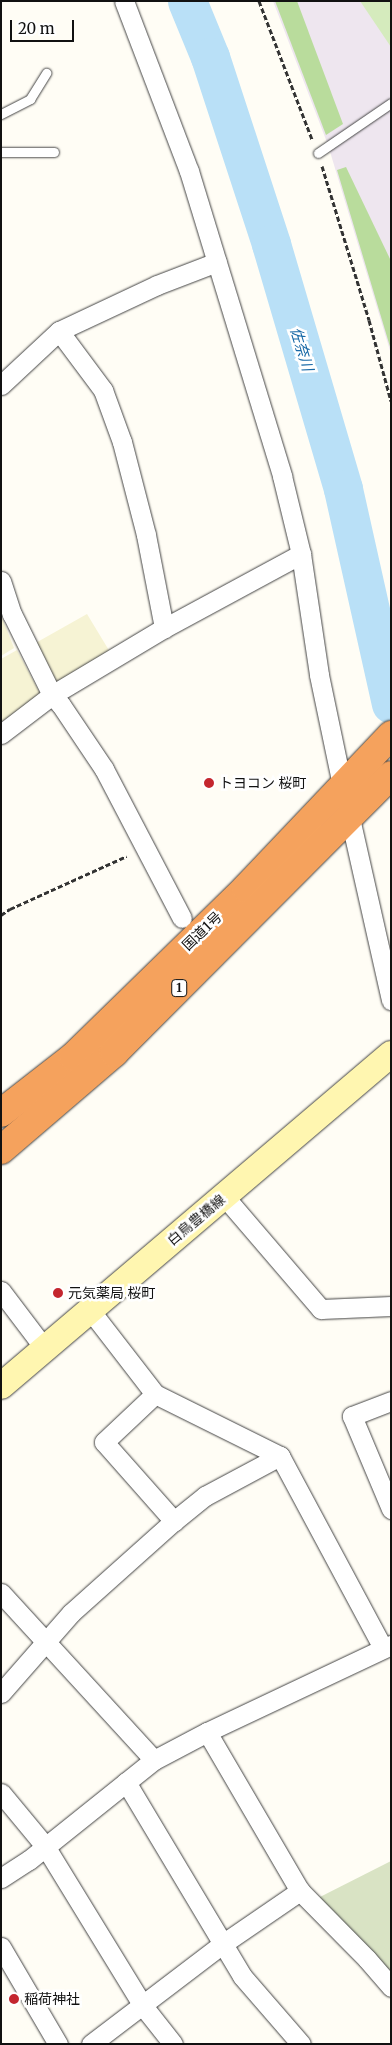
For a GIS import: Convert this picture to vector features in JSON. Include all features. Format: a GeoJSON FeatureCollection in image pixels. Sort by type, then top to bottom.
{"type":"FeatureCollection","features":[{"type":"Feature","properties":{"kind":"highway","name":"国道1号"},"geometry":{"type":"LineString","coordinates":[[1,1113],[73,1057],[246,888],[391,736]]}},
{"type":"Feature","properties":{"kind":"highway","name":"国道1号"},"geometry":{"type":"LineString","coordinates":[[1,1150],[114,1053],[391,775]]}},
{"type":"Feature","properties":{"kind":"main road","name":"白鳥豊橋線"},"geometry":{"type":"LineString","coordinates":[[1,1386],[391,1054]]}},
{"type":"Feature","properties":{"kind":"street"},"geometry":{"type":"LineString","coordinates":[[124,1],[189,171],[282,476],[301,554],[319,675],[342,786]]}},
{"type":"Feature","properties":{"kind":"street"},"geometry":{"type":"LineString","coordinates":[[1,385],[60,331],[157,285],[216,262]]}},
{"type":"Feature","properties":{"kind":"street"},"geometry":{"type":"LineString","coordinates":[[60,331],[103,390],[122,442],[146,535],[164,628]]}},
{"type":"Feature","properties":{"kind":"street"},"geometry":{"type":"LineString","coordinates":[[1,734],[52,695],[164,628],[301,554]]}},
{"type":"Feature","properties":{"kind":"street"},"geometry":{"type":"LineString","coordinates":[[1,581],[12,614],[52,695],[61,705],[104,769],[182,918]]}},
{"type":"Feature","properties":{"kind":"street"},"geometry":{"type":"LineString","coordinates":[[350,818],[391,1000]]}},
{"type":"Feature","properties":{"kind":"street"},"geometry":{"type":"LineString","coordinates":[[224,1196],[321,1309],[391,1306]]}},
{"type":"Feature","properties":{"kind":"street"},"geometry":{"type":"LineString","coordinates":[[1,1291],[44,1349]]}},
{"type":"Feature","properties":{"kind":"street"},"geometry":{"type":"LineString","coordinates":[[1,1878],[29,1860],[154,1760],[207,1732],[387,1647],[280,1456],[155,1394],[90,1310]]}},
{"type":"Feature","properties":{"kind":"street"},"geometry":{"type":"LineString","coordinates":[[155,1394],[104,1442],[174,1521]]}},
{"type":"Feature","properties":{"kind":"street"},"geometry":{"type":"LineString","coordinates":[[391,1401],[352,1416],[391,1510]]}},
{"type":"Feature","properties":{"kind":"street"},"geometry":{"type":"LineString","coordinates":[[1,1693],[71,1613],[174,1521],[205,1496],[280,1456]]}},
{"type":"Feature","properties":{"kind":"street"},"geometry":{"type":"LineString","coordinates":[[1,1593],[45,1644],[154,1760]]}},
{"type":"Feature","properties":{"kind":"street"},"geometry":{"type":"LineString","coordinates":[[207,1732],[300,1892],[367,1959],[391,1987]]}},
{"type":"Feature","properties":{"kind":"street"},"geometry":{"type":"LineString","coordinates":[[126,1782],[221,1945],[242,1976],[301,2044]]}},
{"type":"Feature","properties":{"kind":"street"},"geometry":{"type":"LineString","coordinates":[[1,1793],[45,1846],[143,2006],[174,2044]]}},
{"type":"Feature","properties":{"kind":"street"},"geometry":{"type":"LineString","coordinates":[[91,2044],[221,1945],[300,1892]]}},
{"type":"Feature","properties":{"kind":"street"},"geometry":{"type":"LineString","coordinates":[[1,1948],[58,2044]]}},
{"type":"Feature","properties":{"kind":"lane"},"geometry":{"type":"LineString","coordinates":[[1,114],[30,99],[46,74]]}},
{"type":"Feature","properties":{"kind":"lane"},"geometry":{"type":"LineString","coordinates":[[318,153],[391,103]]}},
{"type":"Feature","properties":{"kind":"lane"},"geometry":{"type":"LineString","coordinates":[[1,152],[54,152]]}},
{"type":"Feature","properties":{"kind":"path"},"geometry":{"type":"LineString","coordinates":[[259,1],[318,153],[369,320],[391,401]]}},
{"type":"Feature","properties":{"kind":"path"},"geometry":{"type":"LineString","coordinates":[[1,915],[10,909],[145,848]]}},
{"type":"Feature","properties":{"kind":"shaded area"},"geometry":{"type":"Polygon","coordinates":[[[273,1],[391,1],[391,354],[328,145],[273,1]]]}},
{"type":"Feature","properties":{"kind":"shaded area"},"geometry":{"type":"Polygon","coordinates":[[[87,614],[110,652],[57,685],[32,645],[87,614]]]}},
{"type":"Feature","properties":{"kind":"shaded area"},"geometry":{"type":"Polygon","coordinates":[[[1,615],[14,648],[1,656],[1,615]]]}},
{"type":"Feature","properties":{"kind":"shaded area"},"geometry":{"type":"Polygon","coordinates":[[[17,650],[42,697],[1,722],[1,659],[17,650]]]}},
{"type":"Feature","properties":{"kind":"green space"},"geometry":{"type":"Polygon","coordinates":[[[275,1],[297,1],[343,124],[326,135],[275,1]]]}},
{"type":"Feature","properties":{"kind":"green space"},"geometry":{"type":"Polygon","coordinates":[[[360,1],[391,1],[391,47],[360,1]]]}},
{"type":"Feature","properties":{"kind":"green space"},"geometry":{"type":"Polygon","coordinates":[[[346,167],[391,261],[391,350],[337,170],[346,167]]]}},
{"type":"Feature","properties":{"kind":"green space"},"geometry":{"type":"Polygon","coordinates":[[[391,1861],[391,1980],[314,1900],[391,1861]]]}},
{"type":"Feature","properties":{"kind":"waterway","name":"佐奈川"},"geometry":{"type":"LineString","coordinates":[[187,1],[210,57],[271,244],[343,489],[391,704]]}},
{"type":"Feature","properties":{"kind":"place","name":"トヨコン 桜町"},"geometry":{"type":"Point","coordinates":[209,783]}},
{"type":"Feature","properties":{"kind":"place","name":"元気薬局 桜町"},"geometry":{"type":"Point","coordinates":[58,1293]}},
{"type":"Feature","properties":{"kind":"place","name":"稲荷神社"},"geometry":{"type":"Point","coordinates":[14,1999]}}]}
